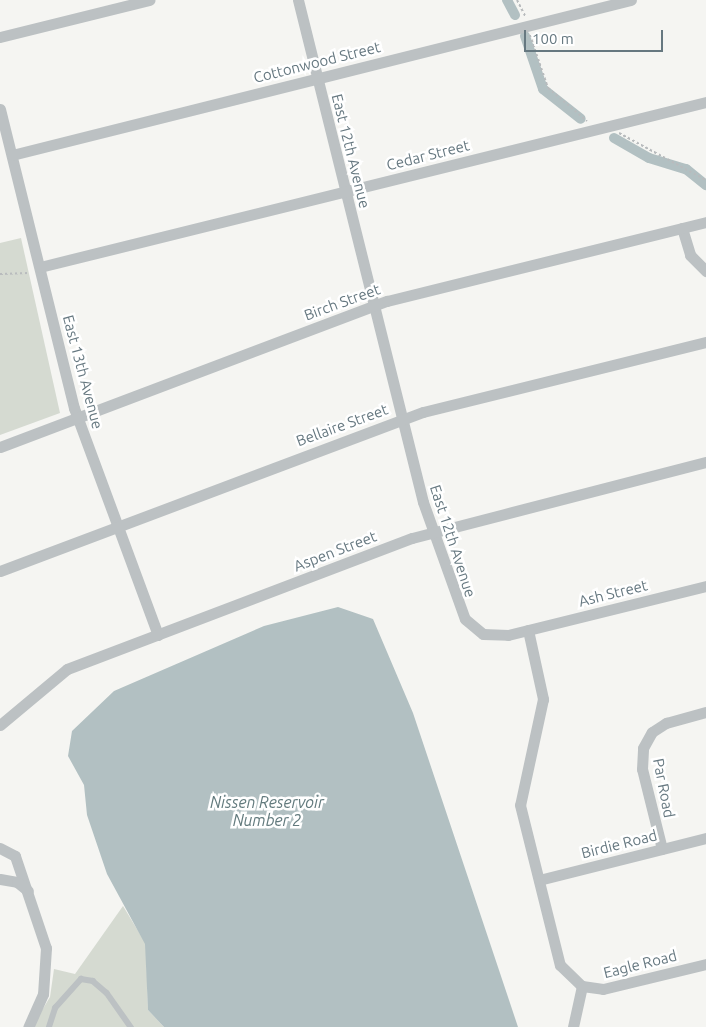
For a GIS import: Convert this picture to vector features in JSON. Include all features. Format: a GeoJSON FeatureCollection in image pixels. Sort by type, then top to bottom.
{"type":"FeatureCollection","features":[{"type":"Feature","properties":{"kind":"street"},"geometry":{"type":"LineString","coordinates":[[0,37],[145,0]]}},
{"type":"Feature","properties":{"kind":"street","name":"East 12th Avenue"},"geometry":{"type":"LineString","coordinates":[[298,0],[402,419],[432,532],[453,593],[471,625],[490,636],[528,630]]}},
{"type":"Feature","properties":{"kind":"street","name":"Cottonwood Street"},"geometry":{"type":"LineString","coordinates":[[12,155],[631,0]]}},
{"type":"Feature","properties":{"kind":"street","name":"Cedar Street"},"geometry":{"type":"LineString","coordinates":[[40,268],[706,102]]}},
{"type":"Feature","properties":{"kind":"street","name":"East 13th Avenue"},"geometry":{"type":"LineString","coordinates":[[0,110],[78,418],[158,635]]}},
{"type":"Feature","properties":{"kind":"street","name":"Birch Street"},"geometry":{"type":"LineString","coordinates":[[0,447],[374,305],[706,222]]}},
{"type":"Feature","properties":{"kind":"street"},"geometry":{"type":"LineString","coordinates":[[682,228],[690,255],[706,271]]}},
{"type":"Feature","properties":{"kind":"street","name":"Bellaire Street"},"geometry":{"type":"LineString","coordinates":[[0,571],[402,419],[706,342]]}},
{"type":"Feature","properties":{"kind":"street","name":"Aspen Street"},"geometry":{"type":"LineString","coordinates":[[0,725],[67,669],[432,532],[706,462]]}},
{"type":"Feature","properties":{"kind":"street","name":"Ash Street"},"geometry":{"type":"LineString","coordinates":[[528,630],[706,586]]}},
{"type":"Feature","properties":{"kind":"street"},"geometry":{"type":"LineString","coordinates":[[528,630],[544,699],[520,805],[560,965],[582,986],[573,1027]]}},
{"type":"Feature","properties":{"kind":"street","name":"Par Road"},"geometry":{"type":"LineString","coordinates":[[662,849],[642,769],[643,748],[652,732],[666,723],[706,712]]}},
{"type":"Feature","properties":{"kind":"street","name":"Birdie Road"},"geometry":{"type":"LineString","coordinates":[[539,880],[706,838]]}},
{"type":"Feature","properties":{"kind":"street"},"geometry":{"type":"LineString","coordinates":[[0,848],[15,856],[43,933],[47,964],[43,994],[28,1027]]}},
{"type":"Feature","properties":{"kind":"street"},"geometry":{"type":"LineString","coordinates":[[0,879],[17,882],[29,893]]}},
{"type":"Feature","properties":{"kind":"street","name":"Eagle Road"},"geometry":{"type":"LineString","coordinates":[[582,986],[603,989],[706,964]]}},
{"type":"Feature","properties":{"kind":"lane"},"geometry":{"type":"LineString","coordinates":[[49,1027],[55,1008],[81,980],[93,981],[107,993],[131,1027]]}},
{"type":"Feature","properties":{"kind":"path"},"geometry":{"type":"LineString","coordinates":[[517,0],[548,88],[588,122],[606,127],[706,180]]}},
{"type":"Feature","properties":{"kind":"path"},"geometry":{"type":"LineString","coordinates":[[0,274],[28,272]]}},
{"type":"Feature","properties":{"kind":"shaded area"},"geometry":{"type":"Polygon","coordinates":[[[21,238],[60,413],[0,435],[0,243],[21,238]]]}},
{"type":"Feature","properties":{"kind":"shaded area"},"geometry":{"type":"Polygon","coordinates":[[[123,906],[146,944],[148,1010],[164,1027],[32,1027],[50,997],[54,969],[75,974],[123,906]]]}},
{"type":"Feature","properties":{"kind":"water","name":"Nissen Reservoir Number 2"},"geometry":{"type":"Polygon","coordinates":[[[338,607],[373,619],[413,713],[518,1027],[164,1027],[148,1010],[145,944],[107,874],[87,815],[84,785],[68,756],[72,731],[114,691],[264,626],[338,607]]]}},
{"type":"Feature","properties":{"kind":"waterway"},"geometry":{"type":"LineString","coordinates":[[507,0],[515,15]]}},
{"type":"Feature","properties":{"kind":"waterway"},"geometry":{"type":"LineString","coordinates":[[525,36],[543,89],[581,119]]}},
{"type":"Feature","properties":{"kind":"waterway"},"geometry":{"type":"LineString","coordinates":[[614,138],[649,158],[686,169],[706,185]]}}]}
